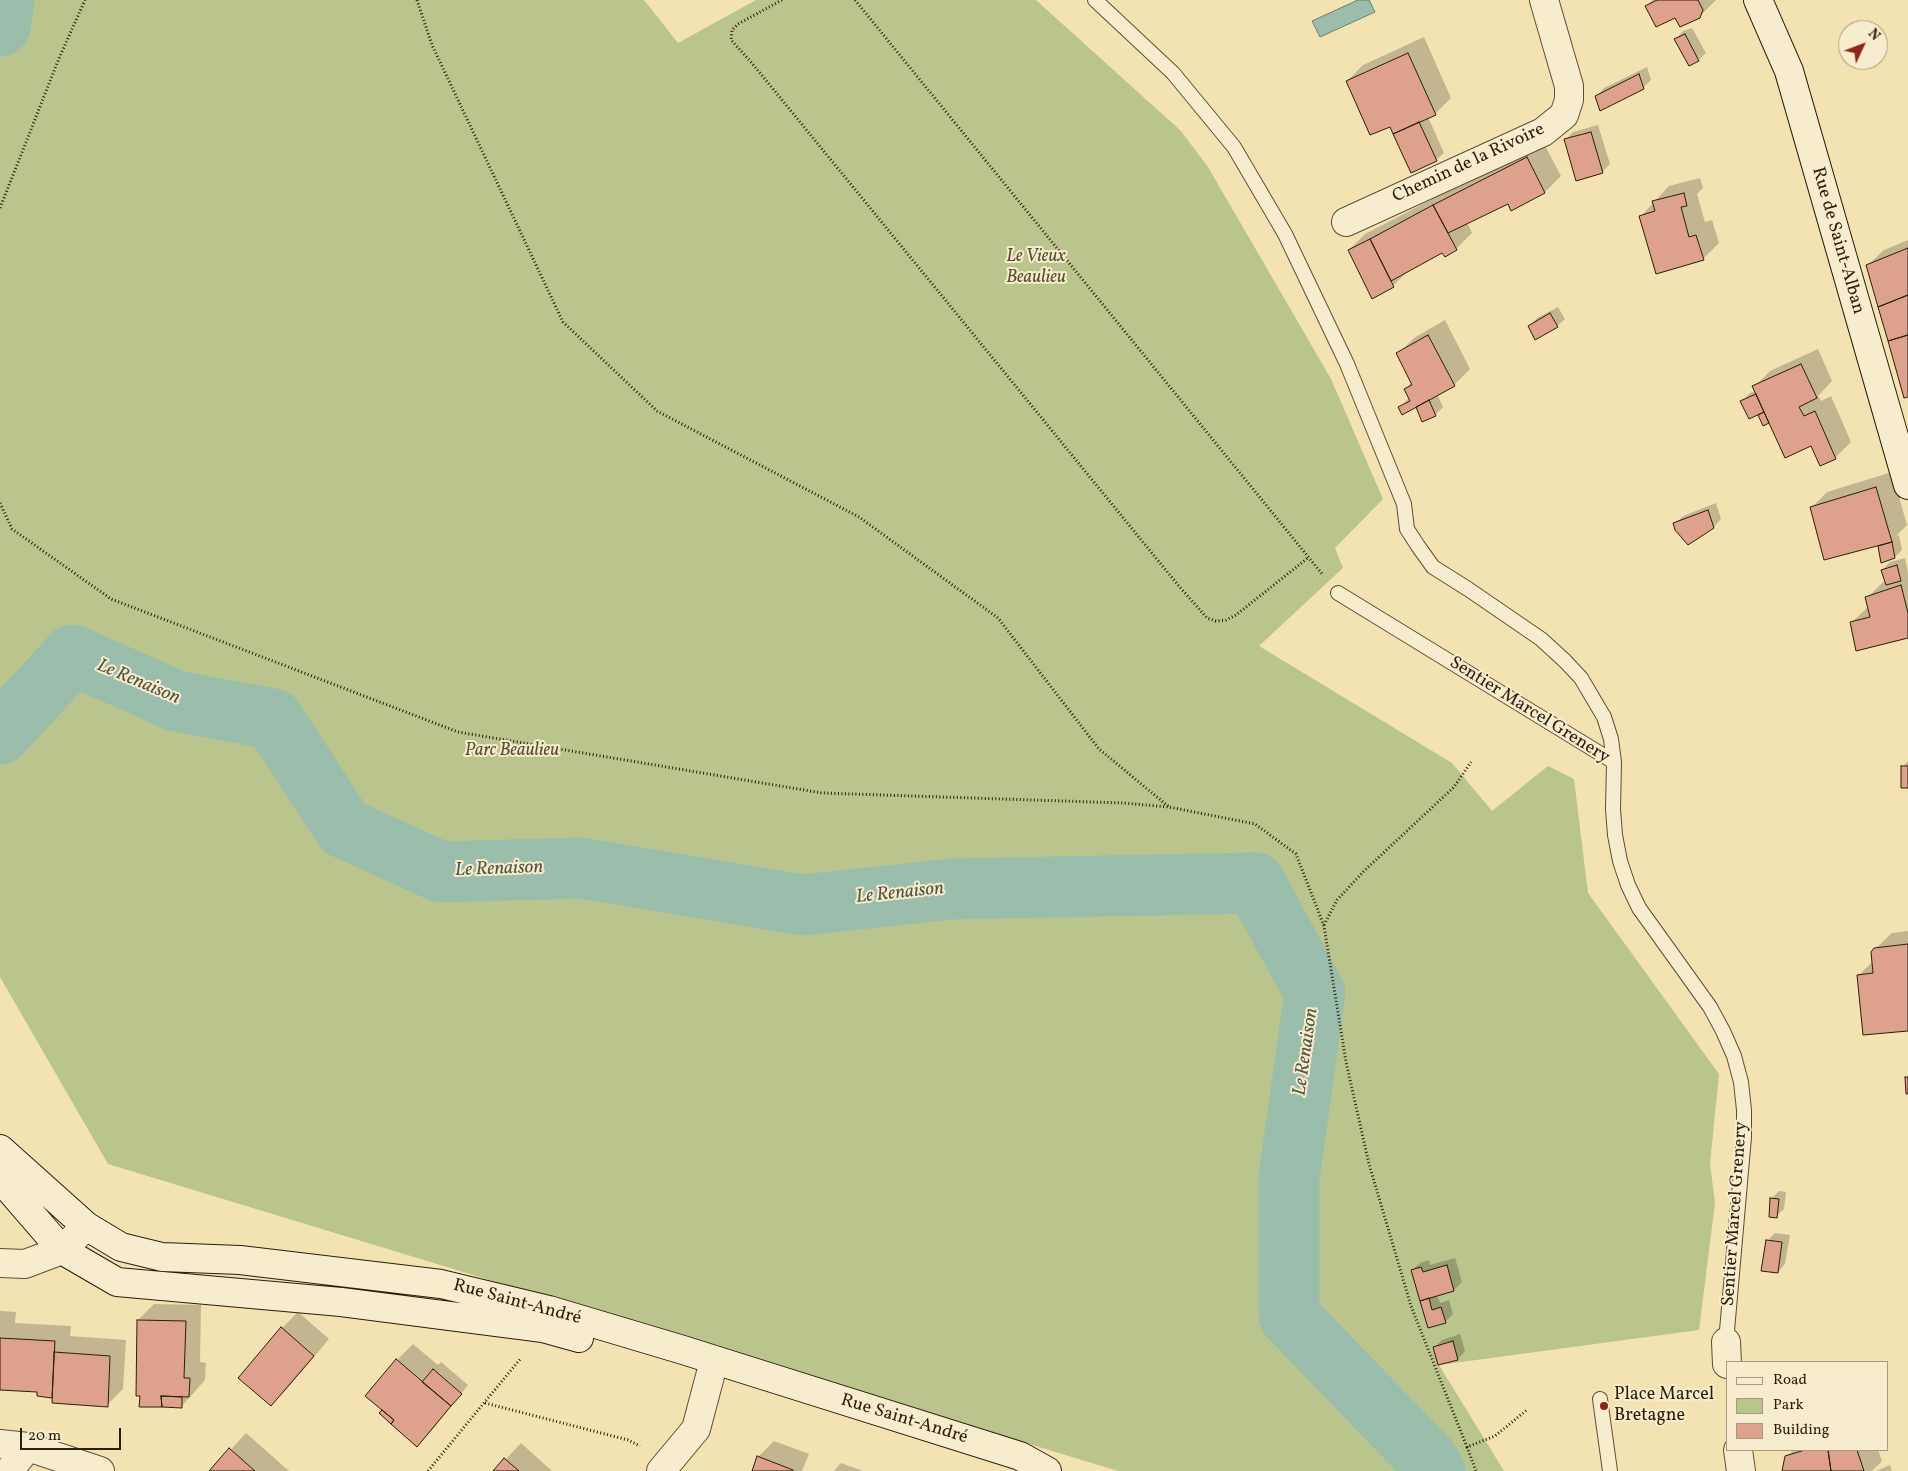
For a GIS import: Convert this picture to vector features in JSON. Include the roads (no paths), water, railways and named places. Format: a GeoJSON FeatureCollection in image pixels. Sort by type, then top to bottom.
{"type":"FeatureCollection","features":[{"type":"Feature","properties":{"kind":"street","name":"Chemin de la Rivoire"},"geometry":{"type":"LineString","coordinates":[[1346,222],[1543,132],[1564,115],[1569,100],[1569,86],[1544,0]]}},
{"type":"Feature","properties":{"kind":"street","name":"Rue de Saint-Alban"},"geometry":{"type":"LineString","coordinates":[[1758,0],[1789,71],[1908,485]]}},
{"type":"Feature","properties":{"kind":"street","name":"Rue Saint-André"},"geometry":{"type":"LineString","coordinates":[[0,1148],[86,1226],[121,1246],[162,1257],[240,1260],[441,1284],[549,1310],[804,1404],[1009,1469],[1026,1471]]}},
{"type":"Feature","properties":{"kind":"street","name":"Rue Saint-André"},"geometry":{"type":"LineString","coordinates":[[0,1170],[10,1190],[62,1250],[117,1282],[341,1302],[543,1328],[649,1357],[711,1369],[1020,1456],[1047,1471]]}},
{"type":"Feature","properties":{"kind":"street"},"geometry":{"type":"LineString","coordinates":[[0,1263],[25,1264],[62,1250],[86,1226]]}},
{"type":"Feature","properties":{"kind":"street"},"geometry":{"type":"LineString","coordinates":[[666,1466],[696,1429],[711,1369]]}},
{"type":"Feature","properties":{"kind":"street"},"geometry":{"type":"LineString","coordinates":[[0,1444],[28,1447],[100,1471]]}},
{"type":"Feature","properties":{"kind":"street"},"geometry":{"type":"LineString","coordinates":[[9,1471],[28,1447]]}},
{"type":"Feature","properties":{"kind":"street"},"geometry":{"type":"LineString","coordinates":[[1738,1451],[1741,1471]]}},
{"type":"Feature","properties":{"kind":"lane"},"geometry":{"type":"LineString","coordinates":[[1095,0],[1174,73],[1228,140],[1286,234],[1347,364],[1404,504],[1407,528],[1418,546],[1433,567],[1541,639],[1570,666],[1594,699],[1604,718],[1611,739],[1614,762]]}},
{"type":"Feature","properties":{"kind":"lane","name":"Sentier Marcel Grenery"},"geometry":{"type":"LineString","coordinates":[[1338,593],[1614,762],[1614,835],[1628,885],[1639,908],[1710,1007],[1734,1056],[1741,1082],[1744,1137],[1726,1353]]}},
{"type":"Feature","properties":{"kind":"lane"},"geometry":{"type":"LineString","coordinates":[[1600,1399],[1610,1471]]}},
{"type":"Feature","properties":{"kind":"waterway","name":"Le Renaison"},"geometry":{"type":"LineString","coordinates":[[0,26],[4,0]]}},
{"type":"Feature","properties":{"kind":"waterway","name":"Le Renaison"},"geometry":{"type":"LineString","coordinates":[[0,734],[73,655],[176,701],[273,719],[344,828],[441,872],[581,868],[802,905],[952,889],[1255,883],[1315,993],[1289,1177],[1289,1316],[1426,1458],[1435,1471]]}},
{"type":"Feature","properties":{"kind":"place","name":"Place Marcel Bretagne"},"geometry":{"type":"Point","coordinates":[1604,1406]}},
{"type":"Feature","properties":{"kind":"park label","name":"Le Vieux Beaulieu"},"geometry":{"type":"Point","coordinates":[1036,268]}},
{"type":"Feature","properties":{"kind":"park label","name":"Parc Beaulieu"},"geometry":{"type":"Point","coordinates":[512,752]}}]}
